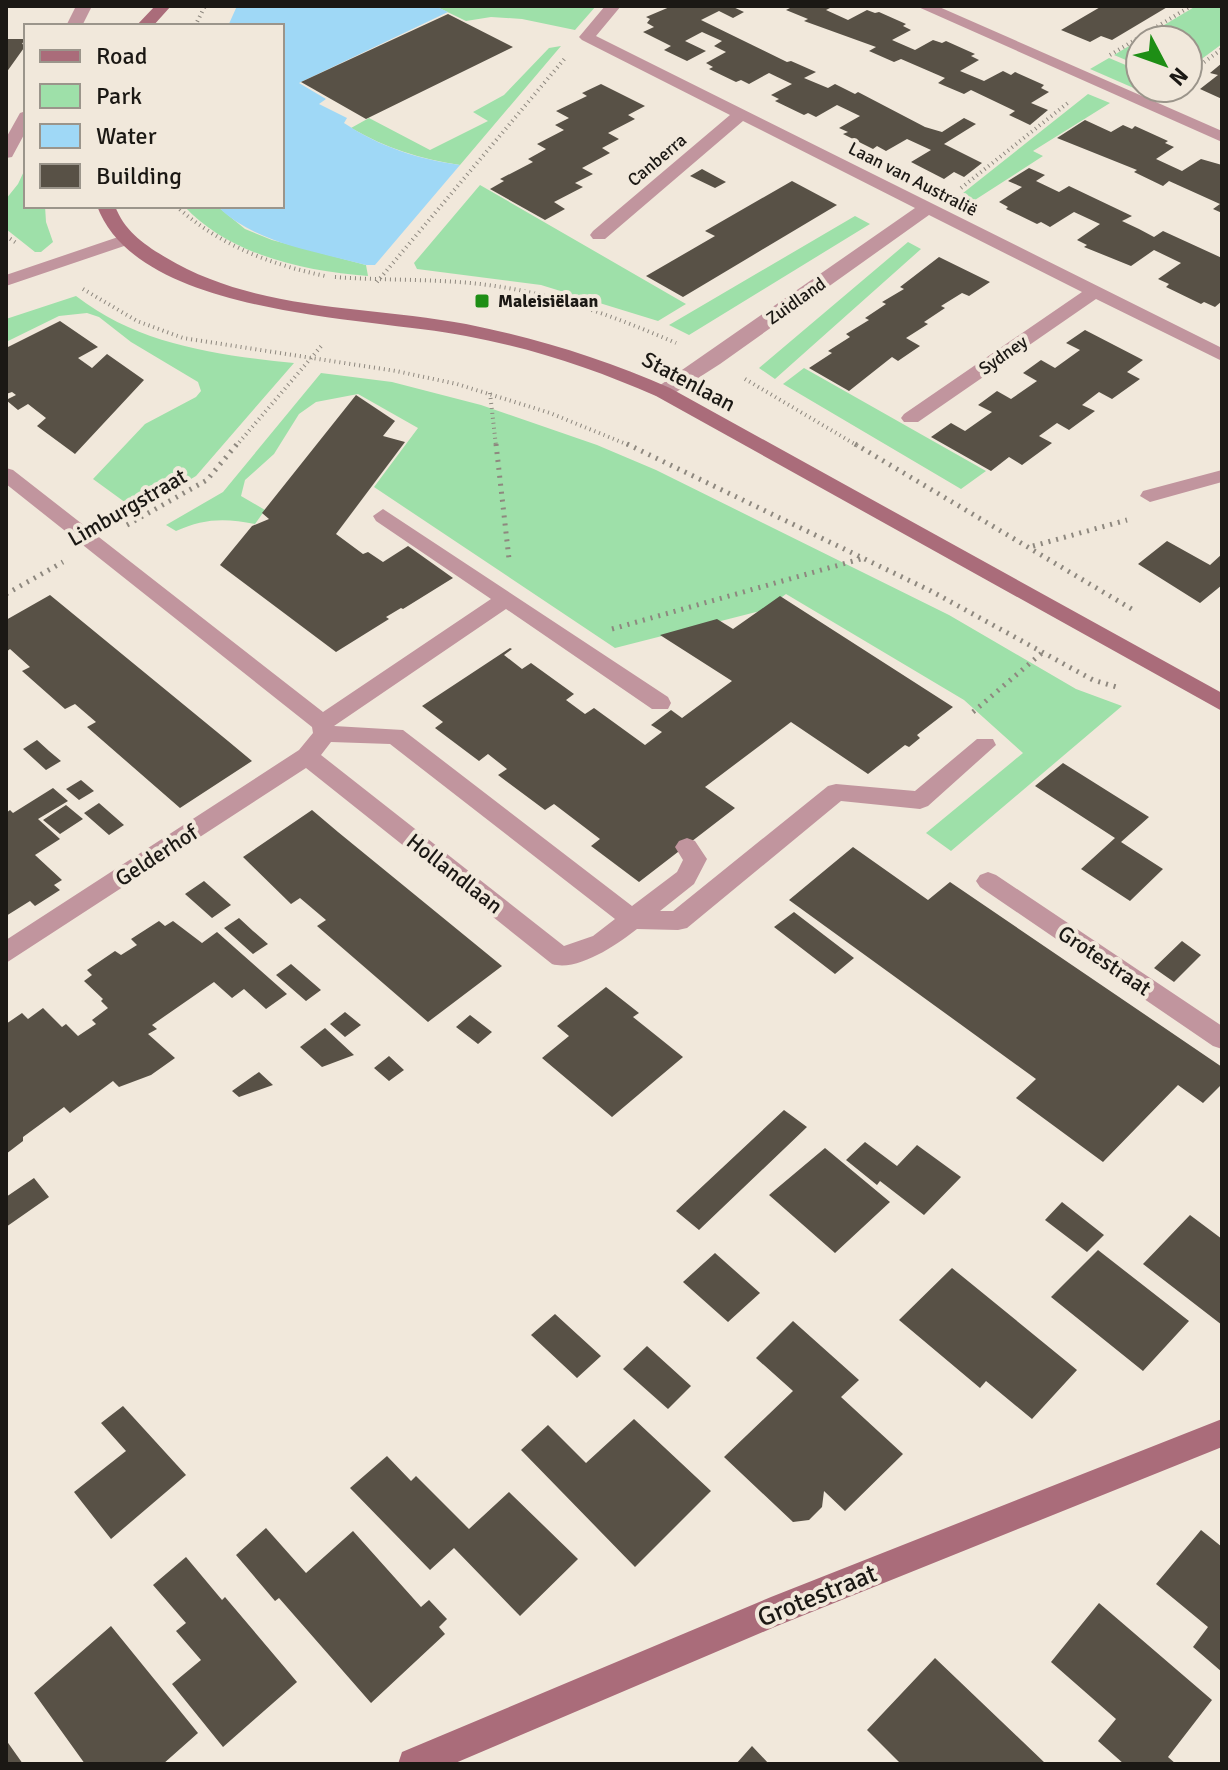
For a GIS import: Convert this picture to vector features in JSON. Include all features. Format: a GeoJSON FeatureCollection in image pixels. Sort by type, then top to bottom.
{"type":"FeatureCollection","features":[{"type":"Feature","properties":{"kind":"main road"},"geometry":{"type":"LineString","coordinates":[[144,18],[163,6]]}},
{"type":"Feature","properties":{"kind":"main road","name":"Statenlaan"},"geometry":{"type":"LineString","coordinates":[[107,208],[127,239],[170,270],[221,290],[278,304],[464,330],[546,349],[616,370],[663,392],[1222,703]]}},
{"type":"Feature","properties":{"kind":"main road","name":"Grotestraat"},"geometry":{"type":"LineString","coordinates":[[414,1764],[771,1613],[1222,1433]]}},
{"type":"Feature","properties":{"kind":"street"},"geometry":{"type":"LineString","coordinates":[[75,24],[84,6]]}},
{"type":"Feature","properties":{"kind":"street"},"geometry":{"type":"LineString","coordinates":[[587,37],[613,6]]}},
{"type":"Feature","properties":{"kind":"street"},"geometry":{"type":"LineString","coordinates":[[924,6],[1222,137]]}},
{"type":"Feature","properties":{"kind":"street","name":"Laan van Australië"},"geometry":{"type":"LineString","coordinates":[[587,37],[1222,355]]}},
{"type":"Feature","properties":{"kind":"street","name":"Canberra"},"geometry":{"type":"LineString","coordinates":[[599,235],[740,115]]}},
{"type":"Feature","properties":{"kind":"street"},"geometry":{"type":"LineString","coordinates":[[6,153],[24,120]]}},
{"type":"Feature","properties":{"kind":"street","name":"Zuidland"},"geometry":{"type":"LineString","coordinates":[[663,392],[927,208]]}},
{"type":"Feature","properties":{"kind":"street"},"geometry":{"type":"LineString","coordinates":[[6,281],[127,239]]}},
{"type":"Feature","properties":{"kind":"street","name":"Sydney"},"geometry":{"type":"LineString","coordinates":[[911,418],[1094,292]]}},
{"type":"Feature","properties":{"kind":"street"},"geometry":{"type":"LineString","coordinates":[[6,474],[324,729],[395,736],[632,919],[678,921],[836,792],[920,800],[985,745]]}},
{"type":"Feature","properties":{"kind":"street"},"geometry":{"type":"LineString","coordinates":[[1150,496],[1222,476]]}},
{"type":"Feature","properties":{"kind":"street"},"geometry":{"type":"LineString","coordinates":[[383,516],[660,703]]}},
{"type":"Feature","properties":{"kind":"street"},"geometry":{"type":"LineString","coordinates":[[307,756],[324,729],[506,599]]}},
{"type":"Feature","properties":{"kind":"street","name":"Hollandlaan"},"geometry":{"type":"LineString","coordinates":[[307,756],[561,957],[602,943],[686,878],[695,859],[687,847]]}},
{"type":"Feature","properties":{"kind":"street","name":"Gelderhof"},"geometry":{"type":"LineString","coordinates":[[6,953],[307,756]]}},
{"type":"Feature","properties":{"kind":"street","name":"Grotestraat"},"geometry":{"type":"LineString","coordinates":[[988,881],[1222,1039]]}},
{"type":"Feature","properties":{"kind":"path"},"geometry":{"type":"LineString","coordinates":[[196,24],[205,6]]}},
{"type":"Feature","properties":{"kind":"path"},"geometry":{"type":"LineString","coordinates":[[1078,74],[1191,6]]}},
{"type":"Feature","properties":{"kind":"path","name":"Limburgstraat"},"geometry":{"type":"LineString","coordinates":[[6,594],[207,480],[572,49],[587,37]]}},
{"type":"Feature","properties":{"kind":"path"},"geometry":{"type":"LineString","coordinates":[[1204,62],[1222,49]]}},
{"type":"Feature","properties":{"kind":"path"},"geometry":{"type":"LineString","coordinates":[[927,208],[947,199],[1095,81]]}},
{"type":"Feature","properties":{"kind":"path"},"geometry":{"type":"LineString","coordinates":[[49,265],[137,321],[183,338],[396,371],[490,393],[593,429],[666,460],[865,558],[998,625],[1093,680],[1126,689]]}},
{"type":"Feature","properties":{"kind":"path"},"geometry":{"type":"LineString","coordinates":[[490,393],[511,579],[506,599]]}},
{"type":"Feature","properties":{"kind":"path"},"geometry":{"type":"LineString","coordinates":[[1032,547],[1135,518],[1150,496]]}},
{"type":"Feature","properties":{"kind":"path"},"geometry":{"type":"LineString","coordinates":[[570,642],[865,558]]}},
{"type":"Feature","properties":{"kind":"path"},"geometry":{"type":"LineString","coordinates":[[985,745],[967,717],[1043,652]]}},
{"type":"Feature","properties":{"kind":"green space"},"geometry":{"type":"Polygon","coordinates":[[[435,6],[596,6],[575,30],[522,19],[491,17],[466,21],[435,6]]]}},
{"type":"Feature","properties":{"kind":"green space"},"geometry":{"type":"Polygon","coordinates":[[[1196,6],[1222,6],[1222,44],[1204,57],[1204,24],[1166,24],[1196,6]]]}},
{"type":"Feature","properties":{"kind":"green space"},"geometry":{"type":"Polygon","coordinates":[[[561,46],[460,165],[404,152],[351,128],[369,118],[430,150],[488,121],[473,112],[504,95],[549,48],[561,46]]]}},
{"type":"Feature","properties":{"kind":"green space"},"geometry":{"type":"Polygon","coordinates":[[[1124,49],[1124,59],[1114,55],[1124,49]]]}},
{"type":"Feature","properties":{"kind":"green space"},"geometry":{"type":"Polygon","coordinates":[[[1109,58],[1124,64],[1124,84],[1090,69],[1109,58]]]}},
{"type":"Feature","properties":{"kind":"green space"},"geometry":{"type":"Polygon","coordinates":[[[1088,94],[1110,103],[1033,151],[1043,156],[964,207],[953,201],[1088,94]]]}},
{"type":"Feature","properties":{"kind":"green space"},"geometry":{"type":"Polygon","coordinates":[[[24,171],[24,208],[45,208],[53,242],[41,252],[35,252],[6,229],[6,199],[24,171]]]}},
{"type":"Feature","properties":{"kind":"green space"},"geometry":{"type":"Polygon","coordinates":[[[480,185],[686,304],[658,321],[541,285],[417,269],[414,263],[480,185]]]}},
{"type":"Feature","properties":{"kind":"green space"},"geometry":{"type":"Polygon","coordinates":[[[186,208],[219,208],[245,229],[272,240],[366,265],[368,276],[319,270],[269,258],[223,237],[186,208]]]}},
{"type":"Feature","properties":{"kind":"green space"},"geometry":{"type":"Polygon","coordinates":[[[855,216],[870,224],[689,335],[669,325],[855,216]]]}},
{"type":"Feature","properties":{"kind":"green space"},"geometry":{"type":"Polygon","coordinates":[[[908,242],[921,249],[775,379],[759,368],[908,242]]]}},
{"type":"Feature","properties":{"kind":"green space"},"geometry":{"type":"Polygon","coordinates":[[[76,296],[100,313],[152,337],[208,351],[294,363],[196,476],[137,511],[93,479],[145,424],[196,397],[201,391],[198,382],[131,342],[99,317],[87,313],[59,316],[6,342],[6,319],[76,296]]]}},
{"type":"Feature","properties":{"kind":"green space"},"geometry":{"type":"Polygon","coordinates":[[[804,368],[986,471],[961,489],[783,384],[804,368]]]}},
{"type":"Feature","properties":{"kind":"green space"},"geometry":{"type":"Polygon","coordinates":[[[321,373],[392,382],[481,405],[597,445],[656,470],[949,615],[1076,689],[1122,706],[951,851],[926,833],[1023,753],[964,700],[786,594],[764,610],[615,648],[374,487],[418,428],[358,394],[316,402],[299,414],[274,454],[245,480],[241,496],[265,510],[255,524],[215,520],[176,531],[166,525],[223,492],[321,373]]]}},
{"type":"Feature","properties":{"kind":"water"},"geometry":{"type":"Polygon","coordinates":[[[237,6],[435,6],[448,12],[299,83],[326,99],[319,104],[347,118],[344,123],[371,139],[414,155],[460,165],[375,265],[268,238],[219,208],[284,208],[284,24],[229,24],[237,6]]]}},
{"type":"Feature","properties":{"kind":"building"},"geometry":{"type":"Polygon","coordinates":[[[672,6],[731,6],[744,12],[733,18],[719,11],[701,20],[787,62],[816,72],[804,78],[828,88],[835,84],[855,94],[858,92],[925,127],[942,132],[964,118],[976,124],[944,144],[982,163],[964,177],[954,172],[944,179],[911,162],[931,150],[907,139],[886,151],[877,146],[873,149],[843,134],[848,132],[839,128],[860,116],[837,105],[816,117],[808,113],[804,115],[775,101],[779,99],[771,95],[792,84],[769,73],[749,84],[741,80],[736,82],[709,69],[713,67],[706,63],[726,52],[714,46],[722,41],[702,32],[685,41],[706,51],[687,61],[664,50],[671,46],[643,32],[654,27],[647,23],[650,19],[646,17],[672,6]]]}},
{"type":"Feature","properties":{"kind":"building"},"geometry":{"type":"Polygon","coordinates":[[[794,6],[834,6],[826,10],[848,20],[867,10],[879,12],[906,24],[903,26],[911,30],[892,40],[915,50],[933,40],[946,41],[975,54],[971,56],[979,60],[960,71],[984,81],[1003,71],[1011,75],[1015,72],[1044,85],[1041,88],[1049,92],[1031,103],[1048,110],[1030,125],[1009,115],[1015,111],[971,90],[964,94],[938,83],[945,78],[901,59],[894,62],[869,51],[876,47],[804,21],[808,19],[786,10],[794,6]]]}},
{"type":"Feature","properties":{"kind":"building"},"geometry":{"type":"Polygon","coordinates":[[[1102,6],[1169,6],[1139,24],[1124,24],[1124,33],[1112,40],[1101,36],[1090,42],[1061,30],[1102,6]]]}},
{"type":"Feature","properties":{"kind":"building"},"geometry":{"type":"Polygon","coordinates":[[[448,14],[513,47],[366,119],[301,82],[448,14]]]}},
{"type":"Feature","properties":{"kind":"building"},"geometry":{"type":"Polygon","coordinates":[[[6,39],[24,39],[24,48],[6,73],[6,39]]]}},
{"type":"Feature","properties":{"kind":"building"},"geometry":{"type":"Polygon","coordinates":[[[1222,63],[1222,99],[1204,91],[1204,86],[1218,75],[1210,73],[1222,63]]]}},
{"type":"Feature","properties":{"kind":"building"},"geometry":{"type":"Polygon","coordinates":[[[601,84],[645,106],[628,115],[635,119],[608,133],[619,139],[602,148],[610,153],[582,168],[593,174],[575,183],[583,187],[554,202],[565,209],[545,220],[490,189],[504,181],[500,179],[533,162],[528,159],[546,149],[537,144],[564,130],[555,125],[569,118],[556,111],[587,96],[582,93],[601,84]]]}},
{"type":"Feature","properties":{"kind":"building"},"geometry":{"type":"Polygon","coordinates":[[[1085,120],[1111,132],[1123,125],[1132,129],[1135,126],[1168,141],[1165,143],[1174,147],[1156,159],[1182,171],[1201,159],[1222,165],[1222,213],[1213,209],[1220,204],[1169,181],[1163,186],[1134,172],[1137,170],[1057,138],[1085,120]]]}},
{"type":"Feature","properties":{"kind":"building"},"geometry":{"type":"Polygon","coordinates":[[[1029,168],[1045,175],[1036,181],[1059,192],[1069,186],[1132,216],[1122,221],[1154,237],[1163,231],[1222,258],[1222,301],[1215,307],[1204,302],[1201,304],[1166,287],[1169,284],[1158,279],[1181,263],[1154,250],[1131,266],[1084,247],[1087,245],[1077,240],[1100,224],[1074,212],[1050,227],[1006,209],[1008,207],[999,202],[1022,187],[1008,181],[1029,168]]]}},
{"type":"Feature","properties":{"kind":"building"},"geometry":{"type":"Polygon","coordinates":[[[702,169],[726,182],[715,188],[690,176],[702,169]]]}},
{"type":"Feature","properties":{"kind":"building"},"geometry":{"type":"Polygon","coordinates":[[[792,181],[837,205],[683,297],[646,276],[715,236],[705,231],[792,181]]]}},
{"type":"Feature","properties":{"kind":"building"},"geometry":{"type":"Polygon","coordinates":[[[939,257],[990,282],[969,296],[962,293],[941,306],[945,308],[924,322],[928,324],[906,338],[920,346],[898,361],[892,357],[849,391],[809,368],[832,353],[828,351],[850,337],[846,334],[869,320],[865,318],[886,304],[882,302],[904,289],[900,287],[939,257]]]}},
{"type":"Feature","properties":{"kind":"building"},"geometry":{"type":"Polygon","coordinates":[[[60,321],[98,347],[78,358],[92,368],[107,354],[144,380],[75,454],[37,426],[46,418],[28,404],[18,410],[6,400],[16,395],[12,392],[6,394],[6,348],[60,321]]]}},
{"type":"Feature","properties":{"kind":"building"},"geometry":{"type":"Polygon","coordinates":[[[1085,330],[1143,360],[1127,372],[1140,379],[1112,399],[1099,392],[1082,405],[1095,411],[1069,430],[1057,423],[1039,436],[1052,443],[1022,465],[1009,457],[991,471],[931,437],[951,423],[965,431],[992,412],[978,405],[997,391],[1011,399],[1037,381],[1023,373],[1041,360],[1055,368],[1080,350],[1066,343],[1085,330]]]}},
{"type":"Feature","properties":{"kind":"building"},"geometry":{"type":"Polygon","coordinates":[[[356,395],[395,421],[383,436],[405,442],[336,534],[363,554],[368,552],[383,562],[408,546],[453,578],[386,617],[389,619],[336,652],[220,565],[252,526],[269,519],[262,513],[356,395]]]}},
{"type":"Feature","properties":{"kind":"building"},"geometry":{"type":"Polygon","coordinates":[[[1167,541],[1210,565],[1222,554],[1222,585],[1200,603],[1138,564],[1167,541]]]}},
{"type":"Feature","properties":{"kind":"building"},"geometry":{"type":"Polygon","coordinates":[[[50,595],[252,761],[180,808],[87,727],[96,722],[75,704],[65,709],[22,671],[30,667],[10,649],[6,652],[6,620],[50,595]]]}},
{"type":"Feature","properties":{"kind":"building"},"geometry":{"type":"Polygon","coordinates":[[[780,596],[953,707],[917,735],[920,738],[909,747],[905,745],[868,774],[791,722],[705,787],[735,808],[639,882],[591,846],[600,839],[554,804],[545,810],[498,775],[507,769],[488,754],[479,761],[435,728],[443,722],[422,706],[510,648],[504,655],[522,669],[531,663],[574,694],[566,700],[585,714],[594,708],[645,745],[662,732],[651,725],[671,710],[682,718],[732,681],[660,635],[717,619],[733,629],[780,596]]]}},
{"type":"Feature","properties":{"kind":"building"},"geometry":{"type":"Polygon","coordinates":[[[37,740],[61,761],[46,770],[23,749],[37,740]]]}},
{"type":"Feature","properties":{"kind":"building"},"geometry":{"type":"Polygon","coordinates":[[[1063,763],[1149,817],[1121,842],[1163,869],[1130,901],[1081,869],[1115,838],[1035,786],[1063,763]]]}},
{"type":"Feature","properties":{"kind":"building"},"geometry":{"type":"Polygon","coordinates":[[[81,780],[94,791],[79,800],[66,789],[81,780]]]}},
{"type":"Feature","properties":{"kind":"building"},"geometry":{"type":"Polygon","coordinates":[[[53,788],[68,801],[38,819],[60,839],[35,855],[62,880],[54,885],[60,890],[35,906],[30,901],[6,916],[6,813],[10,810],[13,813],[53,788]]]}},
{"type":"Feature","properties":{"kind":"building"},"geometry":{"type":"Polygon","coordinates":[[[99,803],[124,825],[109,835],[84,813],[99,803]]]}},
{"type":"Feature","properties":{"kind":"building"},"geometry":{"type":"Polygon","coordinates":[[[66,805],[83,819],[60,834],[43,820],[66,805]]]}},
{"type":"Feature","properties":{"kind":"building"},"geometry":{"type":"Polygon","coordinates":[[[312,810],[502,966],[428,1022],[317,926],[326,920],[300,898],[291,904],[243,857],[312,810]]]}},
{"type":"Feature","properties":{"kind":"building"},"geometry":{"type":"Polygon","coordinates":[[[853,847],[928,900],[950,882],[1222,1067],[1222,1084],[1203,1103],[1178,1085],[1103,1162],[1016,1098],[1036,1079],[789,900],[853,847]]]}},
{"type":"Feature","properties":{"kind":"building"},"geometry":{"type":"Polygon","coordinates":[[[204,881],[231,905],[212,918],[185,894],[204,881]]]}},
{"type":"Feature","properties":{"kind":"building"},"geometry":{"type":"Polygon","coordinates":[[[794,912],[854,958],[835,974],[774,927],[794,912]]]}},
{"type":"Feature","properties":{"kind":"building"},"geometry":{"type":"Polygon","coordinates":[[[239,918],[268,944],[253,954],[224,928],[239,918]]]}},
{"type":"Feature","properties":{"kind":"building"},"geometry":{"type":"Polygon","coordinates":[[[159,921],[165,926],[173,921],[202,943],[217,932],[287,994],[266,1009],[244,989],[232,998],[214,982],[152,1025],[157,1029],[148,1034],[175,1058],[151,1075],[119,1087],[113,1081],[70,1113],[64,1107],[23,1137],[23,1141],[6,1154],[6,1024],[22,1013],[28,1019],[43,1008],[62,1027],[66,1024],[78,1036],[96,1024],[92,1020],[108,1008],[84,981],[92,975],[87,970],[115,951],[121,955],[137,945],[131,939],[159,921]]]}},
{"type":"Feature","properties":{"kind":"building"},"geometry":{"type":"Polygon","coordinates":[[[1182,941],[1201,955],[1174,982],[1154,968],[1182,941]]]}},
{"type":"Feature","properties":{"kind":"building"},"geometry":{"type":"Polygon","coordinates":[[[291,964],[321,990],[306,1001],[276,975],[291,964]]]}},
{"type":"Feature","properties":{"kind":"building"},"geometry":{"type":"Polygon","coordinates":[[[606,987],[639,1013],[633,1017],[683,1057],[612,1117],[542,1058],[569,1036],[557,1026],[606,987]]]}},
{"type":"Feature","properties":{"kind":"building"},"geometry":{"type":"Polygon","coordinates":[[[345,1012],[361,1025],[345,1037],[330,1024],[345,1012]]]}},
{"type":"Feature","properties":{"kind":"building"},"geometry":{"type":"Polygon","coordinates":[[[470,1015],[492,1032],[478,1044],[456,1027],[470,1015]]]}},
{"type":"Feature","properties":{"kind":"building"},"geometry":{"type":"Polygon","coordinates":[[[325,1028],[354,1055],[322,1067],[300,1047],[325,1028]]]}},
{"type":"Feature","properties":{"kind":"building"},"geometry":{"type":"Polygon","coordinates":[[[389,1056],[404,1070],[389,1081],[374,1068],[389,1056]]]}},
{"type":"Feature","properties":{"kind":"building"},"geometry":{"type":"Polygon","coordinates":[[[259,1072],[273,1085],[239,1097],[232,1091],[259,1072]]]}},
{"type":"Feature","properties":{"kind":"building"},"geometry":{"type":"Polygon","coordinates":[[[784,1110],[807,1127],[699,1230],[676,1211],[784,1110]]]}},
{"type":"Feature","properties":{"kind":"building"},"geometry":{"type":"Polygon","coordinates":[[[865,1142],[897,1166],[917,1145],[961,1177],[924,1215],[880,1181],[877,1185],[846,1160],[865,1142]]]}},
{"type":"Feature","properties":{"kind":"building"},"geometry":{"type":"Polygon","coordinates":[[[825,1148],[890,1202],[835,1253],[769,1195],[825,1148]]]}},
{"type":"Feature","properties":{"kind":"building"},"geometry":{"type":"Polygon","coordinates":[[[34,1178],[49,1197],[6,1227],[6,1197],[34,1178]]]}},
{"type":"Feature","properties":{"kind":"building"},"geometry":{"type":"Polygon","coordinates":[[[1062,1202],[1104,1235],[1087,1252],[1045,1220],[1062,1202]]]}},
{"type":"Feature","properties":{"kind":"building"},"geometry":{"type":"Polygon","coordinates":[[[1190,1215],[1222,1239],[1222,1325],[1143,1264],[1190,1215]]]}},
{"type":"Feature","properties":{"kind":"building"},"geometry":{"type":"Polygon","coordinates":[[[1098,1250],[1189,1321],[1143,1371],[1051,1297],[1098,1250]]]}},
{"type":"Feature","properties":{"kind":"building"},"geometry":{"type":"Polygon","coordinates":[[[715,1253],[760,1293],[728,1322],[683,1282],[715,1253]]]}},
{"type":"Feature","properties":{"kind":"building"},"geometry":{"type":"Polygon","coordinates":[[[952,1268],[1077,1370],[1032,1419],[986,1381],[980,1388],[899,1320],[952,1268]]]}},
{"type":"Feature","properties":{"kind":"building"},"geometry":{"type":"Polygon","coordinates":[[[555,1314],[601,1356],[577,1378],[531,1335],[555,1314]]]}},
{"type":"Feature","properties":{"kind":"building"},"geometry":{"type":"Polygon","coordinates":[[[793,1321],[859,1380],[841,1397],[903,1454],[845,1511],[824,1491],[822,1507],[809,1520],[793,1522],[724,1457],[793,1391],[756,1358],[793,1321]]]}},
{"type":"Feature","properties":{"kind":"building"},"geometry":{"type":"Polygon","coordinates":[[[647,1346],[691,1386],[668,1409],[623,1369],[647,1346]]]}},
{"type":"Feature","properties":{"kind":"building"},"geometry":{"type":"Polygon","coordinates":[[[123,1406],[186,1475],[111,1539],[74,1492],[126,1451],[101,1423],[123,1406]]]}},
{"type":"Feature","properties":{"kind":"building"},"geometry":{"type":"Polygon","coordinates":[[[634,1419],[711,1491],[635,1567],[521,1450],[548,1425],[586,1463],[634,1419]]]}},
{"type":"Feature","properties":{"kind":"building"},"geometry":{"type":"Polygon","coordinates":[[[387,1456],[411,1481],[416,1476],[469,1529],[509,1492],[578,1559],[520,1616],[454,1548],[430,1570],[350,1488],[387,1456]]]}},
{"type":"Feature","properties":{"kind":"building"},"geometry":{"type":"Polygon","coordinates":[[[266,1528],[306,1573],[353,1531],[421,1607],[429,1600],[447,1619],[439,1627],[445,1634],[371,1703],[279,1598],[275,1601],[236,1555],[266,1528]]]}},
{"type":"Feature","properties":{"kind":"building"},"geometry":{"type":"Polygon","coordinates":[[[1201,1530],[1222,1547],[1222,1672],[1193,1647],[1208,1627],[1156,1584],[1201,1530]]]}},
{"type":"Feature","properties":{"kind":"building"},"geometry":{"type":"Polygon","coordinates":[[[186,1557],[222,1600],[225,1597],[297,1682],[223,1747],[172,1684],[201,1660],[176,1631],[186,1623],[153,1585],[186,1557]]]}},
{"type":"Feature","properties":{"kind":"building"},"geometry":{"type":"Polygon","coordinates":[[[1099,1603],[1212,1700],[1168,1757],[1176,1764],[1124,1764],[1098,1741],[1116,1719],[1051,1662],[1099,1603]]]}},
{"type":"Feature","properties":{"kind":"building"},"geometry":{"type":"Polygon","coordinates":[[[111,1626],[198,1733],[163,1764],[85,1764],[34,1693],[111,1626]]]}},
{"type":"Feature","properties":{"kind":"building"},"geometry":{"type":"Polygon","coordinates":[[[935,1658],[1046,1764],[901,1764],[867,1730],[935,1658]]]}},
{"type":"Feature","properties":{"kind":"building"},"geometry":{"type":"Polygon","coordinates":[[[6,1740],[23,1764],[6,1764],[6,1740]]]}},
{"type":"Feature","properties":{"kind":"building"},"geometry":{"type":"Polygon","coordinates":[[[752,1746],[769,1764],[736,1764],[752,1746]]]}},
{"type":"Feature","properties":{"kind":"place","name":"Maleisiëlaan"},"geometry":{"type":"Point","coordinates":[482,301]}}]}
